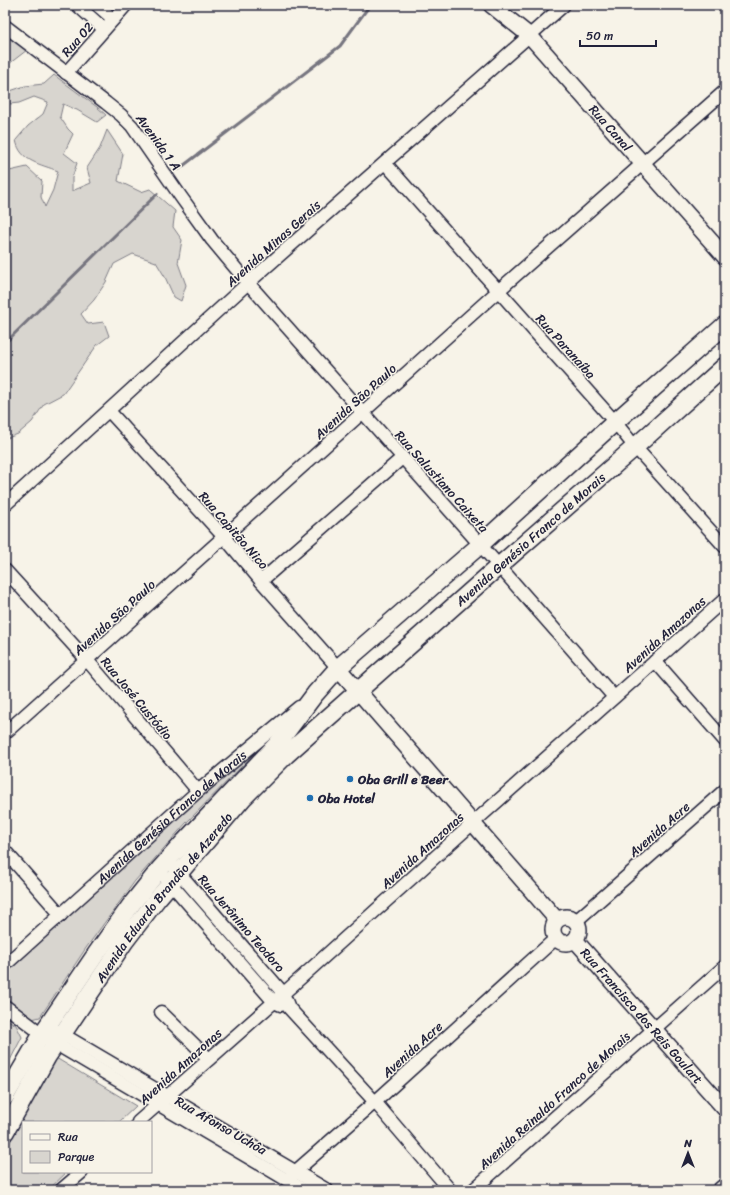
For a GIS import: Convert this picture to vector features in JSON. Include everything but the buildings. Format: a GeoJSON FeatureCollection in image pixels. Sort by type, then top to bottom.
{"type":"FeatureCollection","features":[{"type":"Feature","properties":{"kind":"main road","name":"Avenida Genésio Franco de Morais"},"geometry":{"type":"LineString","coordinates":[[315,694],[338,668],[480,545],[615,422],[725,325]]}},
{"type":"Feature","properties":{"kind":"main road","name":"Avenida Genésio Franco de Morais"},"geometry":{"type":"LineString","coordinates":[[358,692],[725,366]]}},
{"type":"Feature","properties":{"kind":"main road","name":"Avenida Eduardo Brandão de Azeredo"},"geometry":{"type":"LineString","coordinates":[[5,1097],[143,916],[243,798],[286,755],[358,692]]}},
{"type":"Feature","properties":{"kind":"main road","name":"Avenida Eduardo Brandão de Azeredo"},"geometry":{"type":"LineString","coordinates":[[5,1132],[47,1057],[52,1035],[96,954],[131,906],[185,840],[278,743],[315,694]]}},
{"type":"Feature","properties":{"kind":"street"},"geometry":{"type":"LineString","coordinates":[[77,5],[104,29]]}},
{"type":"Feature","properties":{"kind":"street"},"geometry":{"type":"LineString","coordinates":[[96,5],[113,19]]}},
{"type":"Feature","properties":{"kind":"street","name":"Rua 02"},"geometry":{"type":"LineString","coordinates":[[66,73],[126,5]]}},
{"type":"Feature","properties":{"kind":"street","name":"Rua Canal"},"geometry":{"type":"LineString","coordinates":[[491,5],[530,36],[725,258]]}},
{"type":"Feature","properties":{"kind":"street","name":"Avenida Minas Gerais"},"geometry":{"type":"LineString","coordinates":[[5,505],[248,283],[564,5]]}},
{"type":"Feature","properties":{"kind":"street","name":"Avenida 1 A"},"geometry":{"type":"LineString","coordinates":[[5,26],[116,111],[132,126],[181,198],[248,283]]}},
{"type":"Feature","properties":{"kind":"street","name":"Avenida São Paulo"},"geometry":{"type":"LineString","coordinates":[[5,733],[498,291],[725,91]]}},
{"type":"Feature","properties":{"kind":"street","name":"Rua Paranaíba"},"geometry":{"type":"LineString","coordinates":[[385,163],[725,547]]}},
{"type":"Feature","properties":{"kind":"street","name":"Rua Salustiano Caixeta"},"geometry":{"type":"LineString","coordinates":[[248,283],[614,697]]}},
{"type":"Feature","properties":{"kind":"street","name":"Rua Capitão Nico"},"geometry":{"type":"LineString","coordinates":[[109,411],[224,537],[261,582],[338,668]]}},
{"type":"Feature","properties":{"kind":"street"},"geometry":{"type":"LineString","coordinates":[[261,582],[402,458]]}},
{"type":"Feature","properties":{"kind":"street","name":"Rua José Custódio"},"geometry":{"type":"LineString","coordinates":[[5,570],[87,660],[198,791]]}},
{"type":"Feature","properties":{"kind":"street","name":"Avenida Amazonas"},"geometry":{"type":"LineString","coordinates":[[139,1121],[725,599]]}},
{"type":"Feature","properties":{"kind":"street"},"geometry":{"type":"LineString","coordinates":[[655,661],[725,741]]}},
{"type":"Feature","properties":{"kind":"street"},"geometry":{"type":"LineString","coordinates":[[338,668],[557,920]]}},
{"type":"Feature","properties":{"kind":"street","name":"Avenida Genésio Franco de Morais"},"geometry":{"type":"LineString","coordinates":[[5,965],[198,791],[315,694]]}},
{"type":"Feature","properties":{"kind":"street","name":"Avenida Acre"},"geometry":{"type":"LineString","coordinates":[[576,921],[725,790]]}},
{"type":"Feature","properties":{"kind":"street"},"geometry":{"type":"LineString","coordinates":[[5,851],[61,914]]}},
{"type":"Feature","properties":{"kind":"street","name":"Rua Jerônimo Teodoro"},"geometry":{"type":"LineString","coordinates":[[164,865],[274,1002],[289,1008]]}},
{"type":"Feature","properties":{"kind":"street","name":"Rua Jerônimo Teodoro"},"geometry":{"type":"LineString","coordinates":[[175,878],[283,993],[289,1008],[375,1102],[450,1190]]}},
{"type":"Feature","properties":{"kind":"street"},"geometry":{"type":"LineString","coordinates":[[564,916],[569,916],[576,921],[579,928],[578,936],[575,940],[565,943],[555,939],[552,929],[553,924],[557,920],[564,916]]}},
{"type":"Feature","properties":{"kind":"street","name":"Avenida Acre"},"geometry":{"type":"LineString","coordinates":[[292,1176],[555,939]]}},
{"type":"Feature","properties":{"kind":"street","name":"Rua Francisco dos Reis Goulart"},"geometry":{"type":"LineString","coordinates":[[575,940],[725,1109]]}},
{"type":"Feature","properties":{"kind":"street","name":"Avenida Reinaldo Franco de Morais"},"geometry":{"type":"LineString","coordinates":[[473,1190],[725,966]]}},
{"type":"Feature","properties":{"kind":"street","name":"Rua Afonso Uchôa"},"geometry":{"type":"LineString","coordinates":[[5,1006],[158,1104],[292,1176],[327,1190]]}},
{"type":"Feature","properties":{"kind":"street"},"geometry":{"type":"LineString","coordinates":[[161,1012],[209,1059]]}},
{"type":"Feature","properties":{"kind":"street","name":"Rua Afonso Uchôa"},"geometry":{"type":"LineString","coordinates":[[52,1035],[167,1096],[292,1176],[304,1190]]}},
{"type":"Feature","properties":{"kind":"street"},"geometry":{"type":"LineString","coordinates":[[61,1190],[81,1173]]}},
{"type":"Feature","properties":{"kind":"street"},"geometry":{"type":"LineString","coordinates":[[718,1190],[725,1184]]}},
{"type":"Feature","properties":{"kind":"green space"},"geometry":{"type":"Polygon","coordinates":[[[5,33],[27,50],[5,67],[5,33]]]}},
{"type":"Feature","properties":{"kind":"green space"},"geometry":{"type":"Polygon","coordinates":[[[54,75],[106,115],[97,122],[77,110],[63,104],[60,117],[73,134],[64,153],[77,163],[72,178],[72,191],[91,183],[87,168],[100,148],[107,130],[123,154],[118,181],[141,192],[150,189],[175,211],[173,227],[182,240],[178,263],[186,285],[181,301],[174,297],[156,262],[133,254],[114,264],[106,282],[94,300],[81,314],[88,324],[104,322],[109,336],[97,345],[63,394],[44,404],[32,422],[18,434],[5,439],[5,172],[27,167],[42,181],[41,197],[45,207],[53,190],[58,171],[38,164],[27,158],[18,147],[16,140],[28,126],[43,114],[48,102],[34,97],[19,103],[10,104],[7,92],[25,86],[44,84],[54,75]]]}},
{"type":"Feature","properties":{"kind":"green space"},"geometry":{"type":"Polygon","coordinates":[[[259,746],[261,747],[186,823],[135,881],[86,948],[40,1017],[32,1019],[5,1000],[5,973],[259,746]]]}},
{"type":"Feature","properties":{"kind":"green space"},"geometry":{"type":"Polygon","coordinates":[[[5,1018],[16,1025],[22,1037],[5,1070],[5,1018]]]}},
{"type":"Feature","properties":{"kind":"green space"},"geometry":{"type":"Polygon","coordinates":[[[56,1058],[136,1106],[120,1121],[22,1121],[22,1173],[66,1173],[48,1190],[5,1190],[5,1151],[56,1058]]]}},
{"type":"Feature","properties":{"kind":"waterway"},"geometry":{"type":"LineString","coordinates":[[179,169],[340,46],[370,5]]}},
{"type":"Feature","properties":{"kind":"waterway"},"geometry":{"type":"LineString","coordinates":[[5,343],[157,194]]}},
{"type":"Feature","properties":{"kind":"place","name":"Oba Grill e Beer"},"geometry":{"type":"Point","coordinates":[350,779]}},
{"type":"Feature","properties":{"kind":"place","name":"Oba Hotel"},"geometry":{"type":"Point","coordinates":[310,798]}}]}
